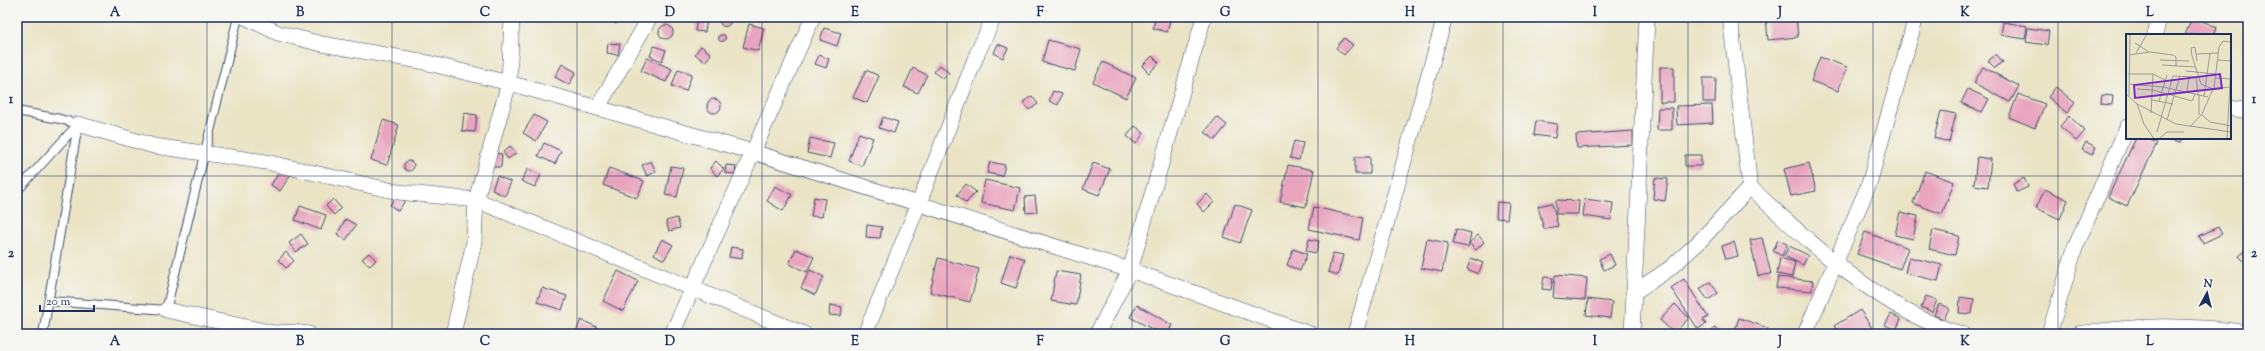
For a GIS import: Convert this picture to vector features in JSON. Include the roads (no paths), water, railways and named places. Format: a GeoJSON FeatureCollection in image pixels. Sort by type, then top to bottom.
{"type":"FeatureCollection","features":[{"type":"Feature","properties":{"kind":"street"},"geometry":{"type":"LineString","coordinates":[[245,17],[278,33],[307,40],[420,61],[509,83],[753,152],[920,203],[1130,270],[1310,334]]}},
{"type":"Feature","properties":{"kind":"street"},"geometry":{"type":"LineString","coordinates":[[453,334],[474,242],[476,200],[509,83],[512,17]]}},
{"type":"Feature","properties":{"kind":"street"},"geometry":{"type":"LineString","coordinates":[[598,107],[650,17]]}},
{"type":"Feature","properties":{"kind":"street"},"geometry":{"type":"LineString","coordinates":[[672,334],[813,17]]}},
{"type":"Feature","properties":{"kind":"street"},"geometry":{"type":"LineString","coordinates":[[865,334],[920,203],[977,54],[994,17]]}},
{"type":"Feature","properties":{"kind":"street"},"geometry":{"type":"LineString","coordinates":[[1097,334],[1130,270],[1204,17]]}},
{"type":"Feature","properties":{"kind":"street"},"geometry":{"type":"LineString","coordinates":[[1355,334],[1445,17]]}},
{"type":"Feature","properties":{"kind":"street"},"geometry":{"type":"LineString","coordinates":[[1632,334],[1647,17]]}},
{"type":"Feature","properties":{"kind":"street"},"geometry":{"type":"LineString","coordinates":[[1730,17],[1750,187],[1794,229],[1837,263],[1898,307],[1962,334]]}},
{"type":"Feature","properties":{"kind":"street"},"geometry":{"type":"LineString","coordinates":[[1805,334],[1837,263],[1869,184],[1916,17]]}},
{"type":"Feature","properties":{"kind":"street"},"geometry":{"type":"LineString","coordinates":[[2155,34],[2159,17]]}},
{"type":"Feature","properties":{"kind":"street"},"geometry":{"type":"LineString","coordinates":[[2231,108],[2248,111]]}},
{"type":"Feature","properties":{"kind":"street"},"geometry":{"type":"LineString","coordinates":[[78,124],[154,146],[205,152],[308,170],[398,192],[476,200],[804,334]]}},
{"type":"Feature","properties":{"kind":"street"},"geometry":{"type":"LineString","coordinates":[[2049,334],[2075,248],[2126,129]]}},
{"type":"Feature","properties":{"kind":"street"},"geometry":{"type":"LineString","coordinates":[[1633,293],[1669,269],[1700,242],[1750,187]]}},
{"type":"Feature","properties":{"kind":"street"},"geometry":{"type":"LineString","coordinates":[[166,310],[274,332],[309,334]]}},
{"type":"Feature","properties":{"kind":"street"},"geometry":{"type":"LineString","coordinates":[[2078,334],[2157,325],[2205,326],[2248,333]]}},
{"type":"Feature","properties":{"kind":"lane"},"geometry":{"type":"LineString","coordinates":[[49,301],[166,310],[238,17]]}},
{"type":"Feature","properties":{"kind":"lane"},"geometry":{"type":"LineString","coordinates":[[17,111],[60,118],[78,124]]}},
{"type":"Feature","properties":{"kind":"lane"},"geometry":{"type":"LineString","coordinates":[[17,191],[78,124]]}},
{"type":"Feature","properties":{"kind":"lane"},"geometry":{"type":"LineString","coordinates":[[43,334],[78,124]]}}]}
